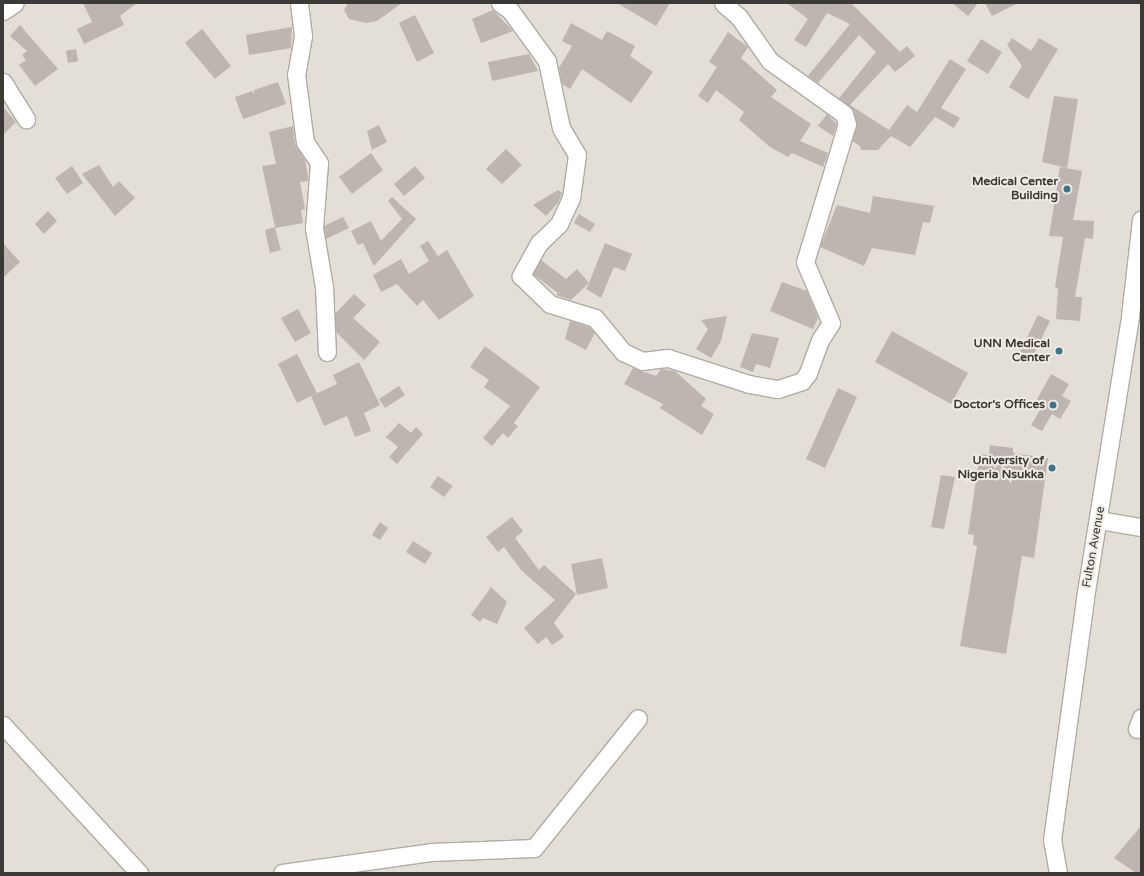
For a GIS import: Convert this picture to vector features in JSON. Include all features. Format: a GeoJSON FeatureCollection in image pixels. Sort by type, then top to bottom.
{"type":"FeatureCollection","features":[{"type":"Feature","properties":{"kind":"street"},"geometry":{"type":"LineString","coordinates":[[3,11],[15,3]]}},
{"type":"Feature","properties":{"kind":"street"},"geometry":{"type":"LineString","coordinates":[[299,3],[303,36],[296,74],[305,142],[320,162],[314,228],[324,287],[327,352]]}},
{"type":"Feature","properties":{"kind":"street"},"geometry":{"type":"LineString","coordinates":[[500,3],[510,10],[547,61],[561,128],[577,155],[575,184],[559,224],[539,243],[521,276],[550,304],[595,318],[623,352],[642,361],[668,358],[749,384],[778,389],[802,381],[808,373],[820,340],[831,323],[805,262],[847,124],[844,114],[770,60],[739,17],[723,3]]}},
{"type":"Feature","properties":{"kind":"street"},"geometry":{"type":"LineString","coordinates":[[3,82],[26,119]]}},
{"type":"Feature","properties":{"kind":"street","name":"Fulton Avenue"},"geometry":{"type":"LineString","coordinates":[[1058,873],[1052,840],[1098,520],[1130,316],[1141,220]]}},
{"type":"Feature","properties":{"kind":"street"},"geometry":{"type":"LineString","coordinates":[[1098,520],[1141,527]]}},
{"type":"Feature","properties":{"kind":"street"},"geometry":{"type":"LineString","coordinates":[[282,873],[431,852],[534,848],[638,718]]}},
{"type":"Feature","properties":{"kind":"street"},"geometry":{"type":"LineString","coordinates":[[3,725],[139,873]]}},
{"type":"Feature","properties":{"kind":"building"},"geometry":{"type":"Polygon","coordinates":[[[83,3],[137,3],[120,16],[124,25],[84,44],[77,29],[92,22],[83,3]]]}},
{"type":"Feature","properties":{"kind":"building"},"geometry":{"type":"Polygon","coordinates":[[[348,3],[402,3],[377,21],[366,23],[349,19],[344,10],[348,3]]]}},
{"type":"Feature","properties":{"kind":"building"},"geometry":{"type":"Polygon","coordinates":[[[617,3],[670,3],[656,26],[617,3]]]}},
{"type":"Feature","properties":{"kind":"building"},"geometry":{"type":"Polygon","coordinates":[[[787,3],[851,3],[900,52],[907,46],[915,56],[895,72],[888,64],[850,105],[889,130],[907,105],[917,112],[950,59],[966,69],[941,108],[960,118],[954,128],[935,117],[910,147],[891,136],[878,150],[861,150],[860,146],[852,141],[857,126],[854,111],[839,98],[876,52],[859,35],[818,83],[808,76],[850,24],[827,13],[806,47],[794,40],[808,19],[787,3]]]}},
{"type":"Feature","properties":{"kind":"building"},"geometry":{"type":"Polygon","coordinates":[[[952,3],[978,3],[968,16],[952,3]]]}},
{"type":"Feature","properties":{"kind":"building"},"geometry":{"type":"Polygon","coordinates":[[[985,3],[1018,3],[992,16],[985,3]]]}},
{"type":"Feature","properties":{"kind":"building"},"geometry":{"type":"Polygon","coordinates":[[[493,10],[513,31],[481,43],[472,19],[493,10]]]}},
{"type":"Feature","properties":{"kind":"building"},"geometry":{"type":"Polygon","coordinates":[[[415,15],[434,53],[417,62],[399,23],[415,15]]]}},
{"type":"Feature","properties":{"kind":"building"},"geometry":{"type":"Polygon","coordinates":[[[571,23],[602,40],[607,31],[635,46],[630,56],[653,72],[631,103],[582,69],[570,89],[562,84],[559,68],[572,46],[562,41],[571,23]]]}},
{"type":"Feature","properties":{"kind":"building"},"geometry":{"type":"Polygon","coordinates":[[[20,25],[58,69],[35,86],[19,65],[26,60],[22,55],[27,51],[10,36],[20,25]]]}},
{"type":"Feature","properties":{"kind":"building"},"geometry":{"type":"Polygon","coordinates":[[[292,27],[291,48],[249,55],[246,35],[292,27]]]}},
{"type":"Feature","properties":{"kind":"building"},"geometry":{"type":"Polygon","coordinates":[[[202,29],[231,66],[215,79],[185,43],[202,29]]]}},
{"type":"Feature","properties":{"kind":"building"},"geometry":{"type":"Polygon","coordinates":[[[728,32],[748,47],[741,58],[777,90],[771,97],[811,124],[800,141],[828,153],[823,167],[792,153],[788,157],[770,147],[739,120],[744,112],[716,90],[708,103],[698,96],[717,67],[709,62],[728,32]]]}},
{"type":"Feature","properties":{"kind":"building"},"geometry":{"type":"Polygon","coordinates":[[[1012,38],[1031,51],[1039,38],[1058,49],[1028,99],[1009,87],[1022,66],[1007,45],[1012,38]]]}},
{"type":"Feature","properties":{"kind":"building"},"geometry":{"type":"Polygon","coordinates":[[[981,39],[1002,52],[988,74],[967,61],[981,39]]]}},
{"type":"Feature","properties":{"kind":"building"},"geometry":{"type":"Polygon","coordinates":[[[76,49],[78,61],[68,63],[66,51],[76,49]]]}},
{"type":"Feature","properties":{"kind":"building"},"geometry":{"type":"Polygon","coordinates":[[[529,54],[538,71],[492,81],[488,62],[529,54]]]}},
{"type":"Feature","properties":{"kind":"building"},"geometry":{"type":"Polygon","coordinates":[[[278,82],[286,104],[243,119],[235,97],[252,91],[254,94],[254,90],[278,82]]]}},
{"type":"Feature","properties":{"kind":"building"},"geometry":{"type":"Polygon","coordinates":[[[1054,96],[1078,99],[1067,168],[1042,162],[1054,96]]]}},
{"type":"Feature","properties":{"kind":"building"},"geometry":{"type":"Polygon","coordinates":[[[3,107],[16,122],[3,135],[3,107]]]}},
{"type":"Feature","properties":{"kind":"building"},"geometry":{"type":"Polygon","coordinates":[[[827,114],[837,124],[833,136],[818,126],[827,114]]]}},
{"type":"Feature","properties":{"kind":"building"},"geometry":{"type":"Polygon","coordinates":[[[379,125],[387,142],[372,150],[367,131],[379,125]]]}},
{"type":"Feature","properties":{"kind":"building"},"geometry":{"type":"Polygon","coordinates":[[[293,126],[295,144],[305,160],[308,176],[308,181],[300,182],[305,209],[301,210],[303,223],[275,228],[281,250],[270,253],[265,230],[275,227],[262,166],[276,164],[269,132],[293,126]]]}},
{"type":"Feature","properties":{"kind":"building"},"geometry":{"type":"Polygon","coordinates":[[[506,149],[522,165],[502,184],[486,169],[506,149]]]}},
{"type":"Feature","properties":{"kind":"building"},"geometry":{"type":"Polygon","coordinates":[[[371,153],[383,170],[352,194],[339,177],[371,153]]]}},
{"type":"Feature","properties":{"kind":"building"},"geometry":{"type":"Polygon","coordinates":[[[99,165],[113,187],[119,181],[135,198],[115,216],[82,174],[99,165]]]}},
{"type":"Feature","properties":{"kind":"building"},"geometry":{"type":"Polygon","coordinates":[[[72,166],[83,183],[67,194],[55,178],[72,166]]]}},
{"type":"Feature","properties":{"kind":"building"},"geometry":{"type":"Polygon","coordinates":[[[415,166],[425,178],[404,196],[394,184],[415,166]]]}},
{"type":"Feature","properties":{"kind":"building"},"geometry":{"type":"Polygon","coordinates":[[[1060,167],[1082,171],[1073,220],[1094,221],[1093,239],[1085,238],[1075,297],[1082,297],[1080,321],[1056,319],[1058,288],[1055,287],[1063,237],[1049,236],[1060,167]]]}},
{"type":"Feature","properties":{"kind":"building"},"geometry":{"type":"Polygon","coordinates":[[[558,190],[562,193],[558,203],[546,216],[533,205],[558,190]]]}},
{"type":"Feature","properties":{"kind":"building"},"geometry":{"type":"Polygon","coordinates":[[[873,196],[934,206],[930,223],[923,222],[915,255],[872,248],[864,266],[820,247],[837,205],[870,213],[873,196]]]}},
{"type":"Feature","properties":{"kind":"building"},"geometry":{"type":"Polygon","coordinates":[[[392,197],[416,219],[374,266],[363,243],[358,245],[351,231],[371,221],[381,241],[402,219],[388,201],[392,197]]]}},
{"type":"Feature","properties":{"kind":"building"},"geometry":{"type":"Polygon","coordinates":[[[48,211],[57,221],[44,234],[35,224],[48,211]]]}},
{"type":"Feature","properties":{"kind":"building"},"geometry":{"type":"Polygon","coordinates":[[[579,214],[595,224],[590,232],[574,223],[579,214]]]}},
{"type":"Feature","properties":{"kind":"building"},"geometry":{"type":"Polygon","coordinates":[[[343,217],[349,228],[326,239],[324,226],[343,217]]]}},
{"type":"Feature","properties":{"kind":"building"},"geometry":{"type":"Polygon","coordinates":[[[428,241],[438,256],[447,250],[474,296],[439,320],[423,300],[417,306],[397,284],[381,292],[373,275],[401,259],[409,274],[429,261],[420,246],[428,241]]]}},
{"type":"Feature","properties":{"kind":"building"},"geometry":{"type":"Polygon","coordinates":[[[3,243],[20,262],[3,278],[3,243]]]}},
{"type":"Feature","properties":{"kind":"building"},"geometry":{"type":"Polygon","coordinates":[[[605,243],[632,254],[625,271],[614,267],[601,298],[586,289],[605,243]]]}},
{"type":"Feature","properties":{"kind":"building"},"geometry":{"type":"Polygon","coordinates":[[[541,260],[566,279],[577,269],[589,283],[571,300],[556,295],[558,293],[533,274],[541,260]]]}},
{"type":"Feature","properties":{"kind":"building"},"geometry":{"type":"Polygon","coordinates":[[[782,282],[807,291],[818,318],[813,329],[770,311],[782,282]]]}},
{"type":"Feature","properties":{"kind":"building"},"geometry":{"type":"Polygon","coordinates":[[[354,294],[366,305],[353,318],[380,342],[364,360],[336,332],[335,314],[354,294]]]}},
{"type":"Feature","properties":{"kind":"building"},"geometry":{"type":"Polygon","coordinates":[[[298,309],[311,333],[295,342],[281,318],[298,309]]]}},
{"type":"Feature","properties":{"kind":"building"},"geometry":{"type":"Polygon","coordinates":[[[1038,315],[1050,321],[1029,364],[1017,358],[1038,315]]]}},
{"type":"Feature","properties":{"kind":"building"},"geometry":{"type":"Polygon","coordinates":[[[727,316],[721,341],[711,358],[696,349],[708,329],[701,320],[727,316]]]}},
{"type":"Feature","properties":{"kind":"building"},"geometry":{"type":"Polygon","coordinates":[[[570,321],[589,327],[595,333],[586,350],[565,339],[570,321]]]}},
{"type":"Feature","properties":{"kind":"building"},"geometry":{"type":"Polygon","coordinates":[[[892,331],[968,373],[951,404],[875,362],[892,331]]]}},
{"type":"Feature","properties":{"kind":"building"},"geometry":{"type":"Polygon","coordinates":[[[752,333],[779,338],[770,368],[756,364],[753,372],[740,367],[752,333]]]}},
{"type":"Feature","properties":{"kind":"building"},"geometry":{"type":"Polygon","coordinates":[[[485,346],[540,387],[514,423],[518,426],[508,438],[503,433],[492,446],[483,438],[510,406],[484,387],[489,380],[470,367],[485,346]]]}},
{"type":"Feature","properties":{"kind":"building"},"geometry":{"type":"Polygon","coordinates":[[[297,354],[317,393],[297,403],[278,364],[297,354]]]}},
{"type":"Feature","properties":{"kind":"building"},"geometry":{"type":"Polygon","coordinates":[[[359,362],[380,405],[364,413],[371,431],[355,437],[347,416],[324,426],[311,396],[337,384],[333,375],[359,362]]]}},
{"type":"Feature","properties":{"kind":"building"},"geometry":{"type":"Polygon","coordinates":[[[633,368],[656,376],[661,369],[675,371],[706,399],[701,406],[714,414],[702,435],[660,408],[663,404],[624,384],[633,368]]]}},
{"type":"Feature","properties":{"kind":"building","name":"Doctor's Offices"},"geometry":{"type":"Polygon","coordinates":[[[1051,374],[1069,384],[1062,396],[1071,401],[1060,419],[1052,414],[1042,431],[1031,425],[1042,407],[1035,403],[1051,374]]]}},
{"type":"Feature","properties":{"kind":"building"},"geometry":{"type":"Polygon","coordinates":[[[399,386],[405,395],[385,408],[379,399],[399,386]]]}},
{"type":"Feature","properties":{"kind":"building"},"geometry":{"type":"Polygon","coordinates":[[[838,388],[857,397],[825,468],[806,459],[838,388]]]}},
{"type":"Feature","properties":{"kind":"building"},"geometry":{"type":"Polygon","coordinates":[[[399,423],[411,433],[416,427],[423,434],[397,464],[389,457],[398,447],[386,437],[399,423]]]}},
{"type":"Feature","properties":{"kind":"building"},"geometry":{"type":"Polygon","coordinates":[[[990,445],[1013,448],[1013,453],[1048,458],[1034,558],[1022,556],[1006,654],[960,646],[977,546],[973,545],[974,535],[968,534],[980,454],[989,455],[990,445]]]}},
{"type":"Feature","properties":{"kind":"building"},"geometry":{"type":"Polygon","coordinates":[[[941,475],[955,477],[944,529],[931,527],[941,475]]]}},
{"type":"Feature","properties":{"kind":"building"},"geometry":{"type":"Polygon","coordinates":[[[438,476],[453,486],[444,497],[430,487],[438,476]]]}},
{"type":"Feature","properties":{"kind":"building"},"geometry":{"type":"Polygon","coordinates":[[[512,517],[523,531],[515,538],[539,570],[544,565],[576,594],[554,623],[564,637],[552,645],[546,637],[538,644],[524,628],[555,600],[521,570],[504,547],[498,552],[486,537],[512,517]]]}},
{"type":"Feature","properties":{"kind":"building"},"geometry":{"type":"Polygon","coordinates":[[[380,522],[388,528],[380,540],[372,535],[380,522]]]}},
{"type":"Feature","properties":{"kind":"building"},"geometry":{"type":"Polygon","coordinates":[[[413,541],[432,553],[425,564],[406,552],[413,541]]]}},
{"type":"Feature","properties":{"kind":"building"},"geometry":{"type":"Polygon","coordinates":[[[602,558],[608,588],[577,595],[571,564],[602,558]]]}},
{"type":"Feature","properties":{"kind":"building"},"geometry":{"type":"Polygon","coordinates":[[[491,587],[507,602],[497,624],[483,618],[480,622],[471,615],[491,587]]]}},
{"type":"Feature","properties":{"kind":"building"},"geometry":{"type":"Polygon","coordinates":[[[1141,826],[1141,873],[1136,873],[1114,858],[1141,826]]]}},
{"type":"Feature","properties":{"kind":"place","name":"Medical Center Building"},"geometry":{"type":"Point","coordinates":[1067,189]}},
{"type":"Feature","properties":{"kind":"place","name":"UNN Medical Center"},"geometry":{"type":"Point","coordinates":[1059,351]}},
{"type":"Feature","properties":{"kind":"place","name":"Doctor's Offices"},"geometry":{"type":"Point","coordinates":[1053,405]}},
{"type":"Feature","properties":{"kind":"place","name":"University of Nigeria Nsukka"},"geometry":{"type":"Point","coordinates":[1052,468]}}]}
